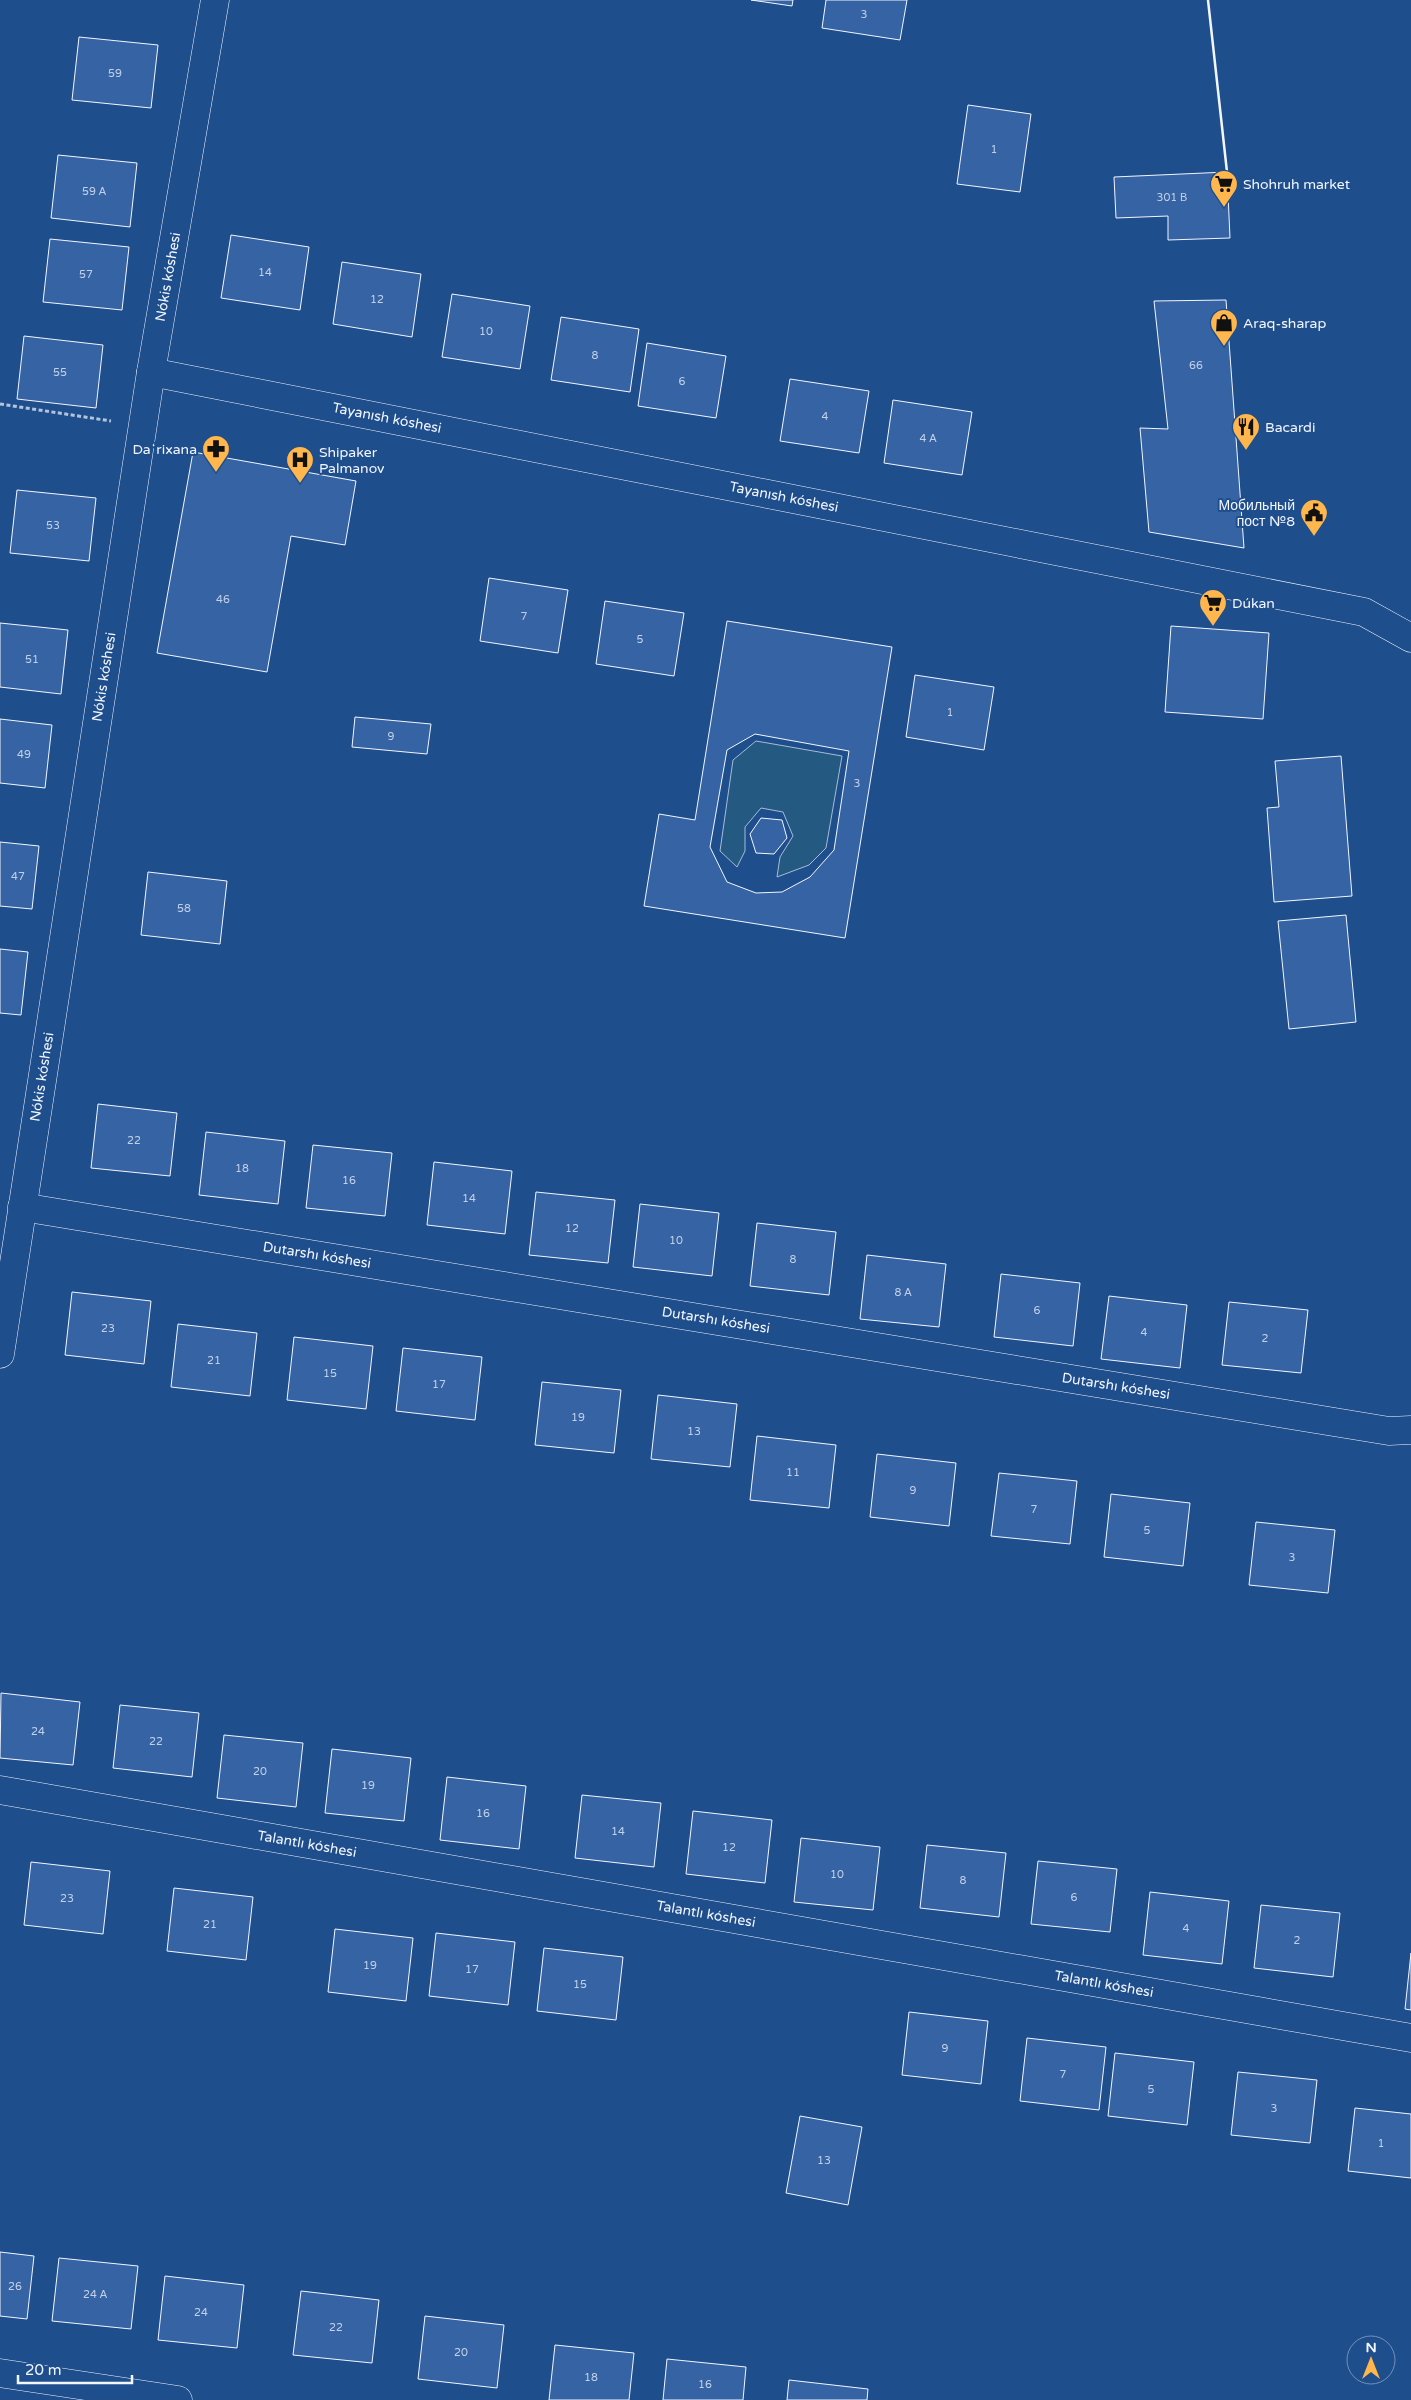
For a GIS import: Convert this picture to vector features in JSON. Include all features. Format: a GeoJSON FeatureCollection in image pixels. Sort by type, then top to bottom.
{"type":"FeatureCollection","features":[{"type":"Feature","properties":{"kind":"street","name":"Nókis kóshesi"},"geometry":{"type":"LineString","coordinates":[[0,1354],[143,427],[215,0]]}},
{"type":"Feature","properties":{"kind":"street","name":"Tayanısh kóshesi"},"geometry":{"type":"LineString","coordinates":[[152,372],[1364,612],[1411,638]]}},
{"type":"Feature","properties":{"kind":"street","name":"Dutarshı kóshesi"},"geometry":{"type":"LineString","coordinates":[[22,1207],[1389,1431],[1411,1430]]}},
{"type":"Feature","properties":{"kind":"street","name":"Talantlı kóshesi"},"geometry":{"type":"LineString","coordinates":[[0,1790],[1411,2038]]}},
{"type":"Feature","properties":{"kind":"street"},"geometry":{"type":"LineString","coordinates":[[0,2372],[178,2400]]}},
{"type":"Feature","properties":{"kind":"path"},"geometry":{"type":"LineString","coordinates":[[0,404],[143,427]]}},
{"type":"Feature","properties":{"kind":"shaded area"},"geometry":{"type":"Polygon","coordinates":[[[756,741],[842,756],[826,848],[809,865],[777,877],[780,857],[793,836],[783,812],[761,808],[745,827],[745,851],[737,867],[720,851],[733,760],[756,741]]]}},
{"type":"Feature","properties":{"kind":"building"},"geometry":{"type":"Polygon","coordinates":[[[751,0],[793,0],[792,6],[751,0]]]}},
{"type":"Feature","properties":{"kind":"building"},"geometry":{"type":"Polygon","coordinates":[[[826,0],[907,0],[900,40],[822,28],[826,0]]]}},
{"type":"Feature","properties":{"kind":"building"},"geometry":{"type":"Polygon","coordinates":[[[79,37],[158,45],[151,108],[72,100],[79,37]]]}},
{"type":"Feature","properties":{"kind":"building"},"geometry":{"type":"Polygon","coordinates":[[[968,105],[1031,114],[1020,192],[957,184],[968,105]]]}},
{"type":"Feature","properties":{"kind":"building"},"geometry":{"type":"Polygon","coordinates":[[[58,155],[137,163],[130,227],[51,218],[58,155]]]}},
{"type":"Feature","properties":{"kind":"building"},"geometry":{"type":"Polygon","coordinates":[[[1227,172],[1230,238],[1168,240],[1168,216],[1116,218],[1114,177],[1227,172]]]}},
{"type":"Feature","properties":{"kind":"building"},"geometry":{"type":"Polygon","coordinates":[[[231,235],[309,247],[300,310],[221,298],[231,235]]]}},
{"type":"Feature","properties":{"kind":"building"},"geometry":{"type":"Polygon","coordinates":[[[50,239],[129,247],[122,310],[43,302],[50,239]]]}},
{"type":"Feature","properties":{"kind":"building"},"geometry":{"type":"Polygon","coordinates":[[[342,262],[421,274],[412,337],[333,324],[342,262]]]}},
{"type":"Feature","properties":{"kind":"building"},"geometry":{"type":"Polygon","coordinates":[[[452,294],[530,306],[520,369],[442,357],[452,294]]]}},
{"type":"Feature","properties":{"kind":"building"},"geometry":{"type":"Polygon","coordinates":[[[1226,300],[1244,548],[1149,532],[1140,428],[1168,429],[1154,301],[1226,300]]]}},
{"type":"Feature","properties":{"kind":"building"},"geometry":{"type":"Polygon","coordinates":[[[561,317],[639,329],[630,392],[551,380],[561,317]]]}},
{"type":"Feature","properties":{"kind":"building"},"geometry":{"type":"Polygon","coordinates":[[[24,336],[103,345],[96,408],[17,399],[24,336]]]}},
{"type":"Feature","properties":{"kind":"building"},"geometry":{"type":"Polygon","coordinates":[[[647,343],[726,356],[716,418],[638,406],[647,343]]]}},
{"type":"Feature","properties":{"kind":"building"},"geometry":{"type":"Polygon","coordinates":[[[790,379],[869,391],[859,453],[780,441],[790,379]]]}},
{"type":"Feature","properties":{"kind":"building"},"geometry":{"type":"Polygon","coordinates":[[[893,400],[972,412],[962,475],[884,463],[893,400]]]}},
{"type":"Feature","properties":{"kind":"building"},"geometry":{"type":"Polygon","coordinates":[[[193,452],[356,481],[345,545],[291,536],[267,672],[157,653],[193,452]]]}},
{"type":"Feature","properties":{"kind":"building"},"geometry":{"type":"Polygon","coordinates":[[[17,490],[96,498],[89,561],[10,553],[17,490]]]}},
{"type":"Feature","properties":{"kind":"building"},"geometry":{"type":"Polygon","coordinates":[[[489,578],[568,590],[558,653],[480,641],[489,578]]]}},
{"type":"Feature","properties":{"kind":"building"},"geometry":{"type":"Polygon","coordinates":[[[605,601],[684,613],[674,676],[596,664],[605,601]]]}},
{"type":"Feature","properties":{"kind":"building"},"geometry":{"type":"Polygon","coordinates":[[[727,621],[892,647],[845,938],[644,906],[659,814],[695,820],[727,621]],[[755,734],[727,750],[710,847],[727,882],[756,893],[782,892],[810,877],[834,850],[849,751],[755,734]]]}},
{"type":"Feature","properties":{"kind":"building"},"geometry":{"type":"Polygon","coordinates":[[[0,623],[68,630],[61,694],[0,687],[0,623]]]}},
{"type":"Feature","properties":{"kind":"building"},"geometry":{"type":"Polygon","coordinates":[[[1171,626],[1269,633],[1263,719],[1165,712],[1171,626]]]}},
{"type":"Feature","properties":{"kind":"building"},"geometry":{"type":"Polygon","coordinates":[[[915,675],[994,687],[984,750],[906,737],[915,675]]]}},
{"type":"Feature","properties":{"kind":"building"},"geometry":{"type":"Polygon","coordinates":[[[355,717],[431,724],[427,754],[352,747],[355,717]]]}},
{"type":"Feature","properties":{"kind":"building"},"geometry":{"type":"Polygon","coordinates":[[[0,719],[52,725],[45,788],[0,783],[0,719]]]}},
{"type":"Feature","properties":{"kind":"building"},"geometry":{"type":"Polygon","coordinates":[[[1341,756],[1352,896],[1274,902],[1267,808],[1279,807],[1275,761],[1341,756]]]}},
{"type":"Feature","properties":{"kind":"building"},"geometry":{"type":"Polygon","coordinates":[[[761,818],[782,820],[787,838],[774,854],[756,853],[750,834],[761,818]]]}},
{"type":"Feature","properties":{"kind":"building"},"geometry":{"type":"Polygon","coordinates":[[[0,842],[39,846],[32,909],[0,906],[0,842]]]}},
{"type":"Feature","properties":{"kind":"building"},"geometry":{"type":"Polygon","coordinates":[[[148,872],[227,881],[220,944],[141,935],[148,872]]]}},
{"type":"Feature","properties":{"kind":"building"},"geometry":{"type":"Polygon","coordinates":[[[1346,915],[1356,1022],[1289,1029],[1278,921],[1346,915]]]}},
{"type":"Feature","properties":{"kind":"building"},"geometry":{"type":"Polygon","coordinates":[[[0,949],[28,952],[21,1015],[0,1013],[0,949]]]}},
{"type":"Feature","properties":{"kind":"building"},"geometry":{"type":"Polygon","coordinates":[[[98,1104],[177,1113],[170,1176],[91,1168],[98,1104]]]}},
{"type":"Feature","properties":{"kind":"building"},"geometry":{"type":"Polygon","coordinates":[[[206,1132],[285,1141],[278,1204],[199,1195],[206,1132]]]}},
{"type":"Feature","properties":{"kind":"building"},"geometry":{"type":"Polygon","coordinates":[[[313,1145],[392,1153],[385,1216],[306,1208],[313,1145]]]}},
{"type":"Feature","properties":{"kind":"building"},"geometry":{"type":"Polygon","coordinates":[[[434,1162],[512,1171],[505,1234],[427,1225],[434,1162]]]}},
{"type":"Feature","properties":{"kind":"building"},"geometry":{"type":"Polygon","coordinates":[[[536,1192],[615,1200],[608,1263],[529,1255],[536,1192]]]}},
{"type":"Feature","properties":{"kind":"building"},"geometry":{"type":"Polygon","coordinates":[[[640,1204],[719,1213],[712,1276],[633,1267],[640,1204]]]}},
{"type":"Feature","properties":{"kind":"building"},"geometry":{"type":"Polygon","coordinates":[[[757,1223],[836,1232],[829,1295],[750,1286],[757,1223]]]}},
{"type":"Feature","properties":{"kind":"building"},"geometry":{"type":"Polygon","coordinates":[[[867,1255],[946,1264],[939,1327],[860,1319],[867,1255]]]}},
{"type":"Feature","properties":{"kind":"building"},"geometry":{"type":"Polygon","coordinates":[[[1001,1274],[1080,1283],[1073,1346],[994,1337],[1001,1274]]]}},
{"type":"Feature","properties":{"kind":"building"},"geometry":{"type":"Polygon","coordinates":[[[72,1292],[151,1301],[144,1364],[65,1355],[72,1292]]]}},
{"type":"Feature","properties":{"kind":"building"},"geometry":{"type":"Polygon","coordinates":[[[1109,1296],[1187,1305],[1180,1368],[1101,1359],[1109,1296]]]}},
{"type":"Feature","properties":{"kind":"building"},"geometry":{"type":"Polygon","coordinates":[[[1229,1302],[1308,1310],[1301,1373],[1222,1365],[1229,1302]]]}},
{"type":"Feature","properties":{"kind":"building"},"geometry":{"type":"Polygon","coordinates":[[[178,1324],[257,1333],[250,1396],[171,1387],[178,1324]]]}},
{"type":"Feature","properties":{"kind":"building"},"geometry":{"type":"Polygon","coordinates":[[[294,1337],[373,1346],[366,1409],[287,1400],[294,1337]]]}},
{"type":"Feature","properties":{"kind":"building"},"geometry":{"type":"Polygon","coordinates":[[[403,1348],[482,1357],[475,1420],[396,1411],[403,1348]]]}},
{"type":"Feature","properties":{"kind":"building"},"geometry":{"type":"Polygon","coordinates":[[[542,1382],[621,1390],[614,1453],[535,1445],[542,1382]]]}},
{"type":"Feature","properties":{"kind":"building"},"geometry":{"type":"Polygon","coordinates":[[[658,1395],[737,1404],[730,1467],[651,1459],[658,1395]]]}},
{"type":"Feature","properties":{"kind":"building"},"geometry":{"type":"Polygon","coordinates":[[[757,1436],[836,1445],[829,1508],[750,1500],[757,1436]]]}},
{"type":"Feature","properties":{"kind":"building"},"geometry":{"type":"Polygon","coordinates":[[[877,1454],[956,1463],[949,1526],[870,1517],[877,1454]]]}},
{"type":"Feature","properties":{"kind":"building"},"geometry":{"type":"Polygon","coordinates":[[[999,1473],[1077,1481],[1070,1544],[991,1536],[999,1473]]]}},
{"type":"Feature","properties":{"kind":"building"},"geometry":{"type":"Polygon","coordinates":[[[1111,1494],[1190,1503],[1183,1566],[1104,1557],[1111,1494]]]}},
{"type":"Feature","properties":{"kind":"building"},"geometry":{"type":"Polygon","coordinates":[[[1256,1522],[1335,1530],[1328,1593],[1249,1585],[1256,1522]]]}},
{"type":"Feature","properties":{"kind":"building"},"geometry":{"type":"Polygon","coordinates":[[[1,1693],[80,1702],[73,1765],[0,1758],[1,1693]]]}},
{"type":"Feature","properties":{"kind":"building"},"geometry":{"type":"Polygon","coordinates":[[[120,1705],[199,1713],[192,1777],[113,1768],[120,1705]]]}},
{"type":"Feature","properties":{"kind":"building"},"geometry":{"type":"Polygon","coordinates":[[[224,1735],[303,1743],[296,1807],[217,1798],[224,1735]]]}},
{"type":"Feature","properties":{"kind":"building"},"geometry":{"type":"Polygon","coordinates":[[[332,1749],[411,1758],[404,1821],[325,1813],[332,1749]]]}},
{"type":"Feature","properties":{"kind":"building"},"geometry":{"type":"Polygon","coordinates":[[[447,1777],[526,1786],[519,1849],[440,1840],[447,1777]]]}},
{"type":"Feature","properties":{"kind":"building"},"geometry":{"type":"Polygon","coordinates":[[[582,1795],[661,1803],[654,1867],[575,1858],[582,1795]]]}},
{"type":"Feature","properties":{"kind":"building"},"geometry":{"type":"Polygon","coordinates":[[[693,1811],[772,1820],[765,1883],[686,1874],[693,1811]]]}},
{"type":"Feature","properties":{"kind":"building"},"geometry":{"type":"Polygon","coordinates":[[[801,1838],[880,1847],[873,1910],[794,1902],[801,1838]]]}},
{"type":"Feature","properties":{"kind":"building"},"geometry":{"type":"Polygon","coordinates":[[[927,1845],[1006,1853],[999,1917],[920,1908],[927,1845]]]}},
{"type":"Feature","properties":{"kind":"building"},"geometry":{"type":"Polygon","coordinates":[[[1038,1861],[1117,1869],[1110,1932],[1031,1924],[1038,1861]]]}},
{"type":"Feature","properties":{"kind":"building"},"geometry":{"type":"Polygon","coordinates":[[[31,1862],[110,1871],[103,1934],[24,1925],[31,1862]]]}},
{"type":"Feature","properties":{"kind":"building"},"geometry":{"type":"Polygon","coordinates":[[[174,1888],[253,1897],[246,1960],[167,1951],[174,1888]]]}},
{"type":"Feature","properties":{"kind":"building"},"geometry":{"type":"Polygon","coordinates":[[[1150,1892],[1229,1901],[1222,1964],[1143,1955],[1150,1892]]]}},
{"type":"Feature","properties":{"kind":"building"},"geometry":{"type":"Polygon","coordinates":[[[1261,1905],[1340,1913],[1333,1977],[1254,1968],[1261,1905]]]}},
{"type":"Feature","properties":{"kind":"building"},"geometry":{"type":"Polygon","coordinates":[[[335,1929],[413,1938],[406,2001],[328,1992],[335,1929]]]}},
{"type":"Feature","properties":{"kind":"building"},"geometry":{"type":"Polygon","coordinates":[[[436,1933],[515,1942],[508,2005],[429,1996],[436,1933]]]}},
{"type":"Feature","properties":{"kind":"building"},"geometry":{"type":"Polygon","coordinates":[[[544,1948],[623,1957],[616,2020],[537,2011],[544,1948]]]}},
{"type":"Feature","properties":{"kind":"building"},"geometry":{"type":"Polygon","coordinates":[[[1411,1953],[1411,2010],[1405,2009],[1411,1953]]]}},
{"type":"Feature","properties":{"kind":"building"},"geometry":{"type":"Polygon","coordinates":[[[909,2012],[988,2021],[981,2084],[902,2075],[909,2012]]]}},
{"type":"Feature","properties":{"kind":"building"},"geometry":{"type":"Polygon","coordinates":[[[1027,2038],[1106,2047],[1099,2110],[1020,2101],[1027,2038]]]}},
{"type":"Feature","properties":{"kind":"building"},"geometry":{"type":"Polygon","coordinates":[[[1115,2053],[1194,2062],[1187,2125],[1108,2116],[1115,2053]]]}},
{"type":"Feature","properties":{"kind":"building"},"geometry":{"type":"Polygon","coordinates":[[[1238,2072],[1317,2080],[1310,2143],[1231,2135],[1238,2072]]]}},
{"type":"Feature","properties":{"kind":"building"},"geometry":{"type":"Polygon","coordinates":[[[1355,2108],[1411,2114],[1411,2178],[1348,2171],[1355,2108]]]}},
{"type":"Feature","properties":{"kind":"building"},"geometry":{"type":"Polygon","coordinates":[[[800,2116],[862,2127],[848,2205],[786,2193],[800,2116]]]}},
{"type":"Feature","properties":{"kind":"building"},"geometry":{"type":"Polygon","coordinates":[[[0,2252],[34,2256],[27,2319],[0,2316],[0,2252]]]}},
{"type":"Feature","properties":{"kind":"building"},"geometry":{"type":"Polygon","coordinates":[[[59,2258],[138,2266],[131,2329],[52,2321],[59,2258]]]}},
{"type":"Feature","properties":{"kind":"building"},"geometry":{"type":"Polygon","coordinates":[[[165,2276],[244,2285],[237,2348],[158,2340],[165,2276]]]}},
{"type":"Feature","properties":{"kind":"building"},"geometry":{"type":"Polygon","coordinates":[[[301,2291],[379,2300],[372,2363],[293,2355],[301,2291]]]}},
{"type":"Feature","properties":{"kind":"building"},"geometry":{"type":"Polygon","coordinates":[[[425,2316],[504,2325],[497,2388],[418,2379],[425,2316]]]}},
{"type":"Feature","properties":{"kind":"building"},"geometry":{"type":"Polygon","coordinates":[[[555,2345],[634,2353],[629,2400],[549,2400],[555,2345]]]}},
{"type":"Feature","properties":{"kind":"building"},"geometry":{"type":"Polygon","coordinates":[[[667,2359],[746,2367],[743,2400],[663,2400],[667,2359]]]}},
{"type":"Feature","properties":{"kind":"building"},"geometry":{"type":"Polygon","coordinates":[[[789,2380],[868,2389],[867,2400],[787,2400],[789,2380]]]}},
{"type":"Feature","properties":{"kind":"wall"},"geometry":{"type":"LineString","coordinates":[[1208,0],[1227,172]]}},
{"type":"Feature","properties":{"kind":"place","name":"Shohruh market"},"geometry":{"type":"Point","coordinates":[1224,208]}},
{"type":"Feature","properties":{"kind":"place","name":"Araq-sharap"},"geometry":{"type":"Point","coordinates":[1224,347]}},
{"type":"Feature","properties":{"kind":"place","name":"Bacardi"},"geometry":{"type":"Point","coordinates":[1246,451]}},
{"type":"Feature","properties":{"kind":"place","name":"Daʻrixana"},"geometry":{"type":"Point","coordinates":[216,473]}},
{"type":"Feature","properties":{"kind":"place","name":"Shipaker Palmanov"},"geometry":{"type":"Point","coordinates":[300,484]}},
{"type":"Feature","properties":{"kind":"place","name":"Мобильный пост №8"},"geometry":{"type":"Point","coordinates":[1314,537]}},
{"type":"Feature","properties":{"kind":"place","name":"Dúkan"},"geometry":{"type":"Point","coordinates":[1213,627]}}]}
